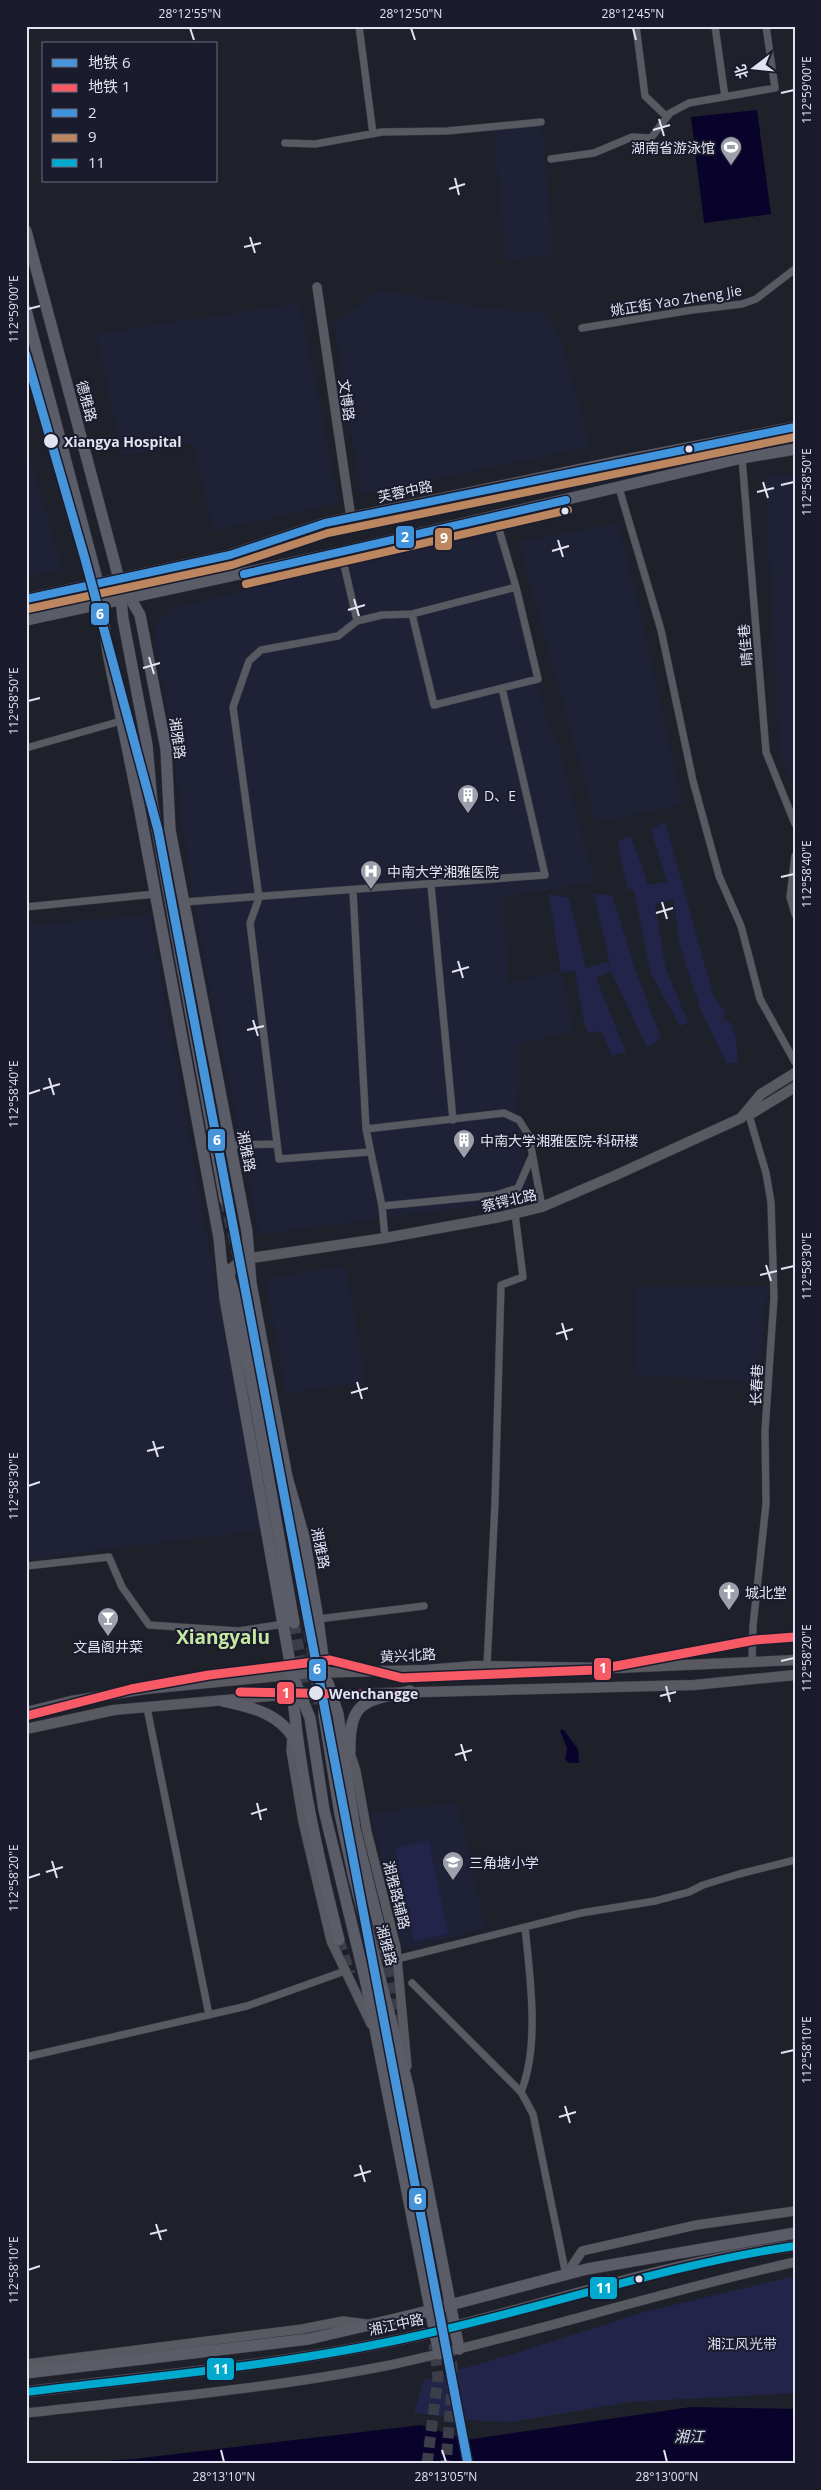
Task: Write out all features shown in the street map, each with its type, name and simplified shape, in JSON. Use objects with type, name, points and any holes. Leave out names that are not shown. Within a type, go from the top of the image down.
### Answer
[{"type":"main road","name":"德雅路","points":[[26,231],[119,579]]},
{"type":"main road","points":[[26,310],[98,584],[108,653],[219,1238],[225,1299],[289,1624]]},
{"type":"main road","name":"芙蓉中路","points":[[26,599],[230,555],[325,524],[350,518],[620,461],[795,427]]},
{"type":"main road","points":[[26,620],[342,552],[742,458],[795,449]]},
{"type":"main road","name":"湘雅路","points":[[119,579],[126,599],[147,745],[152,802],[225,1200]]},
{"type":"main road","name":"湘雅路","points":[[126,599],[140,615],[166,749],[168,812],[247,1232],[251,1283],[288,1477],[304,1537],[318,1619],[328,1694],[324,1715],[347,1848],[408,2086],[458,2349]]},
{"type":"main road","name":"蔡锷北路","points":[[748,1113],[761,1094],[795,1073]]},
{"type":"main road","name":"蔡锷北路","points":[[229,1274],[239,1262],[249,1258],[385,1238],[515,1214],[542,1207],[662,1155],[741,1118],[795,1087]]},
{"type":"main road","points":[[219,1238],[229,1274],[260,1430],[289,1624],[292,1674],[297,1695],[310,1718],[324,1810],[366,1983],[439,2354]]},
{"type":"main road","points":[[225,1299],[229,1274]]},
{"type":"main road","name":"黄兴北路","points":[[26,1712],[146,1689],[292,1674],[487,1666],[617,1668],[795,1660]]},
{"type":"main road","points":[[26,1729],[107,1712],[297,1695],[694,1685],[795,1675]]},
{"type":"main road","points":[[350,1788],[350,1727],[357,1712],[372,1701],[410,1692]]},
{"type":"main road","points":[[328,1694],[338,1714],[356,1830],[385,1950]]},
{"type":"main road","points":[[297,1695],[294,1715],[300,1755],[314,1833],[339,1940]]},
{"type":"main road","points":[[223,1701],[269,1714],[281,1723],[292,1736],[300,1755]]},
{"type":"main road","name":"湘江中路","points":[[26,2373],[289,2342],[430,2310],[587,2268],[795,2233]]},
{"type":"main road","name":"湘江中路","points":[[26,2392],[273,2362],[434,2331],[644,2275],[748,2252],[795,2246]]},
{"type":"street","points":[[359,26],[373,134]]},
{"type":"street","points":[[636,26],[645,96],[667,117]]},
{"type":"street","points":[[715,26],[725,97]]},
{"type":"street","points":[[550,159],[594,153],[632,137],[650,138],[670,113],[689,103],[775,88],[766,26]]},
{"type":"street","points":[[285,143],[315,144],[382,132],[447,131],[540,122]]},
{"type":"street","name":"姚正街 Yao Zheng Jie","points":[[582,328],[742,304],[756,299],[795,268]]},
{"type":"street","name":"文博路","points":[[317,287],[350,518]]},
{"type":"street","points":[[26,340],[36,348]]},
{"type":"street","name":"晴佳巷","points":[[742,458],[766,752],[795,824]]},
{"type":"street","points":[[619,488],[661,630],[693,781],[719,876],[741,926],[760,999],[795,1062]]},
{"type":"street","points":[[412,614],[434,705],[538,679],[516,587],[495,516]]},
{"type":"street","points":[[342,552],[357,621]]},
{"type":"street","points":[[370,1152],[279,1159],[250,923],[259,898],[233,707],[248,661],[261,650],[338,636],[357,621],[382,615],[412,614],[516,587]]},
{"type":"street","points":[[184,902],[353,891],[545,875],[502,688]]},
{"type":"street","points":[[26,748],[121,721]]},
{"type":"street","points":[[795,856],[790,897],[795,914]]},
{"type":"street","points":[[431,885],[452,1120]]},
{"type":"street","points":[[353,891],[366,1129],[382,1206],[385,1238]]},
{"type":"street","points":[[26,907],[155,894]]},
{"type":"street","points":[[366,1129],[504,1113],[519,1120],[529,1136],[542,1207]]},
{"type":"street","name":"长春巷","points":[[748,1113],[766,1173],[771,1202],[774,1297],[765,1432],[766,1504],[753,1626],[752,1662]]},
{"type":"street","points":[[230,1145],[277,1144]]},
{"type":"street","points":[[382,1206],[496,1194],[518,1188],[532,1156]]},
{"type":"street","points":[[487,1666],[495,1503],[501,1285],[523,1277],[515,1214]]},
{"type":"street","points":[[26,1566],[108,1557],[122,1587],[149,1625],[239,1631],[289,1624]]},
{"type":"street","points":[[318,1619],[424,1606]]},
{"type":"street","points":[[147,1708],[209,2015]]},
{"type":"street","name":"湘雅路辅路","points":[[338,1714],[350,1752],[397,1959],[408,2086]]},
{"type":"street","points":[[294,1715],[290,1751],[310,1857],[331,1941],[374,2028]]},
{"type":"street","points":[[397,1959],[581,1913],[655,1901],[689,1892],[703,1885],[739,1874],[795,1860]]},
{"type":"street","points":[[521,2092],[528,2076],[531,2035],[524,1927]]},
{"type":"street","points":[[26,2057],[247,2006],[345,1971]]},
{"type":"street","points":[[412,1983],[521,2092],[533,2114],[566,2275]]},
{"type":"street","points":[[566,2275],[582,2251],[696,2224],[795,2210]]},
{"type":"street","points":[[26,2413],[308,2380],[439,2354],[716,2279],[795,2262]]},
{"type":"street","name":"湘江中路","points":[[26,2364],[292,2330],[343,2321],[369,2324]]},
{"type":"shaded area","points":[[541,122],[554,254],[506,260],[493,127]]},
{"type":"shaded area","points":[[379,290],[479,307],[547,314],[561,337],[590,447],[361,494],[334,323]]},
{"type":"shaded area","points":[[300,303],[339,503],[213,531],[193,443],[122,456],[96,334]]},
{"type":"shaded area","points":[[26,448],[63,569],[26,577]]},
{"type":"shaded area","points":[[795,474],[795,790],[779,751],[765,475]]},
{"type":"shaded area","points":[[618,523],[636,593],[683,805],[596,822],[518,542]]},
{"type":"shaded area","name":"中南大学湘雅医院","points":[[496,532],[537,675],[546,718],[557,740],[595,882],[503,897],[509,982],[562,972],[574,1032],[520,1043],[518,1117],[532,1199],[259,1234],[204,960],[181,817],[173,743],[155,641],[155,629],[160,620],[172,608],[442,542]]},
{"type":"shaded area","points":[[150,915],[260,1531],[118,1547],[26,1560],[26,925]]},
{"type":"shaded area","points":[[346,1265],[366,1382],[286,1393],[265,1279]]},
{"type":"shaded area","points":[[768,1286],[759,1382],[634,1375],[634,1287]]},
{"type":"shaded area","points":[[458,1802],[485,1928],[403,1951],[370,1813]]},
{"type":"green space","points":[[665,821],[713,995],[726,1013],[722,1019],[731,1023],[736,1038],[738,1062],[727,1064],[702,1013],[680,946],[673,899],[655,904],[665,966],[688,1023],[680,1026],[651,974],[634,890],[628,889],[617,842],[631,836],[648,885],[667,882],[651,830]]},
{"type":"green space","points":[[549,894],[569,898],[586,968],[607,962],[611,969],[594,894],[612,895],[635,969],[661,1038],[647,1048],[611,971],[596,978],[626,1052],[612,1056],[601,1031],[588,1033],[584,1023],[575,971],[561,972]]},
{"type":"green space","points":[[429,1841],[448,1934],[414,1941],[395,1848]]},
{"type":"green space","name":"湘江风光带","points":[[795,2276],[795,2393],[629,2402],[511,2422],[462,2420],[414,2412],[424,2380],[510,2355],[644,2312]]},
{"type":"water","name":"湖南省游泳馆","points":[[757,110],[771,214],[704,223],[691,117]]},
{"type":"water","points":[[563,1729],[578,1749],[579,1763],[569,1763],[565,1759],[567,1748],[560,1731]]},
{"type":"water","name":"湘江","points":[[691,2407],[795,2409],[795,2464],[59,2464],[134,2459],[421,2425],[466,2440]]},
{"type":"tunnel","points":[[225,1200],[254,1327]]},
{"type":"tunnel","points":[[289,1500],[320,1704]]},
{"type":"tunnel","points":[[294,1623],[309,1705]]},
{"type":"tunnel","points":[[339,1940],[350,1974]]},
{"type":"tunnel","points":[[385,1950],[399,2034]]},
{"type":"tunnel","points":[[444,2296],[453,2376],[446,2464]]},
{"type":"tunnel","points":[[427,2464],[438,2377],[434,2344]]},
{"type":"metro line","name":"6","points":[[26,355],[85,559],[158,830],[468,2464]]},
{"type":"metro line","name":"1","points":[[26,1716],[131,1689],[209,1675],[330,1660],[402,1678],[595,1670],[755,1640],[795,1637]]},
{"type":"metro line","name":"1","points":[[240,1692],[406,1695]]},
{"type":"transit line","name":"2","points":[[26,599],[230,555],[325,523],[795,427]]},
{"type":"transit line","name":"9","points":[[28,609],[232,565],[328,533],[795,437]]},
{"type":"transit line","name":"2","points":[[244,574],[566,500]]},
{"type":"transit line","name":"9","points":[[246,584],[568,510]]},
{"type":"transit line","name":"11","points":[[26,2392],[222,2369],[368,2346],[463,2325],[652,2275],[747,2254],[795,2246]]},
{"type":"place","name":"湖南省游泳馆","points":[[731,166]]},
{"type":"place","name":"Xiangya Hospital","points":[[51,441]]},
{"type":"place","name":"D、E","points":[[468,814]]},
{"type":"place","name":"中南大学湘雅医院","points":[[371,890]]},
{"type":"place","name":"中南大学湘雅医院-科研楼","points":[[464,1159]]},
{"type":"place","name":"城北堂","points":[[729,1611]]},
{"type":"place","name":"文昌阁井菜","points":[[108,1637]]},
{"type":"place","name":"Wenchangge","points":[[316,1693]]},
{"type":"place","name":"三角塘小学","points":[[453,1881]]},
{"type":"district","name":"Xiangyalu","points":[[223,1637]]}]
